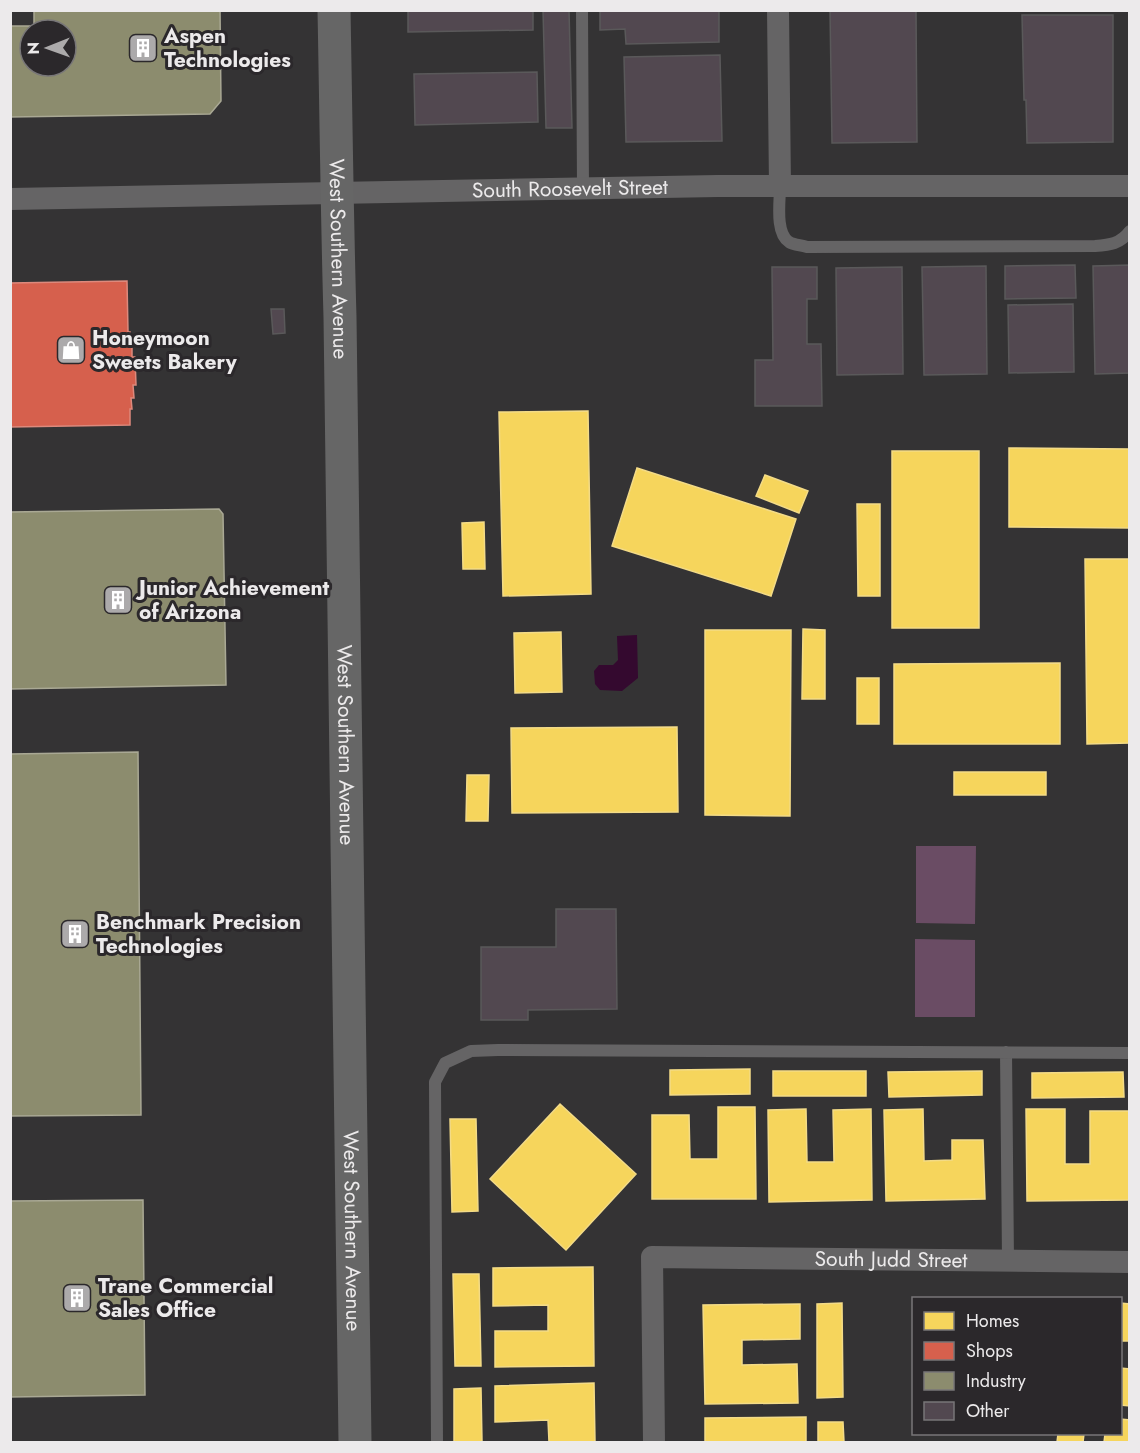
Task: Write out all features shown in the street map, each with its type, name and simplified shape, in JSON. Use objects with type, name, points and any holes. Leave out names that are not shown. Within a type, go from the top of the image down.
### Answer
[{"type":"main road","name":"West Southern Avenue","points":[[334,10],[355,1443]]},
{"type":"street","points":[[778,10],[780,187]]},
{"type":"street","name":"South Roosevelt Street","points":[[10,199],[718,186],[1130,186]]},
{"type":"street","name":"South Judd Street","points":[[654,1443],[652,1257],[1130,1262]]},
{"type":"lane","points":[[582,10],[583,189]]},
{"type":"lane","points":[[780,187],[779,222],[782,237],[790,243],[807,247],[1095,246],[1116,244],[1130,231]]},
{"type":"lane","points":[[437,1443],[435,1082],[445,1063],[471,1051],[498,1050],[1130,1053]]},
{"type":"lane","points":[[1006,1052],[1008,1261]]},
{"type":"shaded area","points":[[637,635],[638,678],[622,691],[600,690],[595,684],[594,671],[599,665],[613,665],[618,660],[617,636]]},
{"type":"shaded area","points":[[916,846],[976,846],[975,924],[916,923]]},
{"type":"shaded area","points":[[915,939],[975,940],[975,1017],[915,1017]]},
{"type":"building: Homes","points":[[588,411],[591,594],[503,596],[499,412]]},
{"type":"building: Homes","points":[[1009,448],[1130,449],[1130,528],[1009,527]]},
{"type":"building: Homes","points":[[892,451],[979,451],[979,628],[892,628]]},
{"type":"building: Homes","points":[[637,468],[796,519],[771,596],[612,546]]},
{"type":"building: Homes","points":[[765,475],[808,491],[799,513],[756,496]]},
{"type":"building: Homes","points":[[857,504],[880,504],[880,596],[858,596]]},
{"type":"building: Homes","points":[[484,522],[485,569],[463,569],[462,523]]},
{"type":"building: Homes","points":[[1085,559],[1130,559],[1130,743],[1087,744]]},
{"type":"building: Homes","points":[[803,629],[825,630],[825,699],[802,699]]},
{"type":"building: Homes","points":[[705,630],[791,630],[790,816],[705,815]]},
{"type":"building: Homes","points":[[561,632],[562,692],[515,693],[514,633]]},
{"type":"building: Homes","points":[[1060,663],[1060,744],[894,744],[894,664]]},
{"type":"building: Homes","points":[[857,678],[879,678],[879,724],[857,724]]},
{"type":"building: Homes","points":[[677,727],[678,812],[512,813],[511,728]]},
{"type":"building: Homes","points":[[954,772],[1046,772],[1046,795],[954,795]]},
{"type":"building: Homes","points":[[467,775],[489,775],[488,821],[466,821]]},
{"type":"building: Homes","points":[[750,1069],[750,1094],[670,1095],[670,1070]]},
{"type":"building: Homes","points":[[773,1071],[866,1071],[866,1096],[773,1096]]},
{"type":"building: Homes","points":[[982,1071],[982,1095],[889,1097],[888,1072]]},
{"type":"building: Homes","points":[[1123,1072],[1124,1097],[1032,1098],[1032,1073]]},
{"type":"building: Homes","points":[[560,1104],[636,1174],[566,1250],[490,1179]]},
{"type":"building: Homes","points":[[718,1107],[755,1107],[756,1199],[652,1199],[652,1115],[689,1115],[690,1159],[718,1159]]},
{"type":"building: Homes","points":[[806,1109],[807,1162],[834,1162],[833,1110],[871,1109],[872,1200],[769,1202],[768,1110]]},
{"type":"building: Homes","points":[[923,1109],[924,1161],[952,1160],[952,1140],[983,1140],[985,1199],[886,1201],[884,1110]]},
{"type":"building: Homes","points":[[1026,1109],[1065,1109],[1065,1164],[1090,1164],[1090,1111],[1129,1111],[1129,1200],[1027,1201]]},
{"type":"building: Homes","points":[[450,1119],[476,1119],[478,1211],[452,1212]]},
{"type":"building: Homes","points":[[593,1267],[594,1366],[495,1367],[495,1331],[548,1331],[548,1305],[493,1306],[493,1268]]},
{"type":"building: Homes","points":[[453,1274],[479,1274],[481,1366],[455,1366]]},
{"type":"building: Homes","points":[[842,1303],[843,1397],[817,1398],[817,1304]]},
{"type":"building: Homes","points":[[1122,1303],[1130,1304],[1130,1341],[1122,1341]]},
{"type":"building: Homes","points":[[800,1304],[800,1339],[742,1340],[742,1365],[797,1364],[798,1403],[705,1404],[703,1305]]},
{"type":"building: Homes","points":[[1122,1368],[1130,1369],[1130,1406],[1122,1405]]},
{"type":"building: Homes","points":[[594,1383],[595,1442],[549,1442],[548,1420],[495,1422],[495,1386]]},
{"type":"building: Homes","points":[[481,1388],[482,1442],[454,1442],[454,1389]]},
{"type":"building: Homes","points":[[806,1417],[806,1442],[705,1442],[705,1418]]},
{"type":"building: Homes","points":[[1122,1419],[1130,1420],[1130,1442],[1104,1442],[1105,1435],[1122,1435]]},
{"type":"building: Homes","points":[[818,1422],[843,1422],[844,1442],[818,1442]]},
{"type":"building: Homes","points":[[1058,1435],[1084,1435],[1083,1442],[1057,1442]]},
{"type":"building: Shops","name":"Honeymoon Sweets Bakery","points":[[127,281],[128,332],[130,332],[130,343],[132,343],[132,357],[135,357],[136,385],[133,385],[134,398],[131,398],[130,425],[10,427],[10,283]]},
{"type":"building: Industry","name":"Aspen Technologies","points":[[34,10],[220,10],[221,101],[210,114],[10,117],[10,26],[18,26],[18,78],[78,78],[78,18],[34,18]]},
{"type":"building: Industry","name":"Junior Achievement of Arizona","points":[[219,509],[223,514],[226,685],[10,689],[10,512]]},
{"type":"building: Industry","name":"Benchmark Precision Technologies","points":[[138,752],[141,1115],[10,1116],[10,754]]},
{"type":"building: Industry","name":"Trane Commercial Sales Office","points":[[143,1200],[145,1395],[10,1397],[10,1201]]},
{"type":"building: Other","points":[[408,10],[533,10],[533,30],[408,32]]},
{"type":"building: Other","points":[[543,10],[569,10],[572,128],[546,128]]},
{"type":"building: Other","points":[[600,10],[719,10],[719,42],[626,44],[625,29],[600,30]]},
{"type":"building: Other","points":[[830,10],[916,10],[917,142],[832,143]]},
{"type":"building: Other","points":[[1022,15],[1113,15],[1113,142],[1027,143]]},
{"type":"building: Other","points":[[720,55],[722,141],[626,142],[624,57]]},
{"type":"building: Other","points":[[537,72],[538,122],[415,125],[414,74]]},
{"type":"building: Other","points":[[1075,265],[1076,298],[1005,299],[1005,266]]},
{"type":"building: Other","points":[[1130,265],[1130,373],[1095,374],[1093,266]]},
{"type":"building: Other","points":[[986,266],[987,374],[924,375],[922,267]]},
{"type":"building: Other","points":[[772,267],[817,267],[817,299],[807,299],[807,344],[821,344],[822,406],[755,406],[755,360],[773,360]]},
{"type":"building: Other","points":[[902,267],[903,374],[837,375],[836,268]]},
{"type":"building: Other","points":[[1073,304],[1074,372],[1009,373],[1008,305]]},
{"type":"building: Other","points":[[271,309],[284,309],[285,333],[273,334]]},
{"type":"building: Other","points":[[556,909],[616,909],[617,1009],[528,1010],[528,1020],[481,1020],[481,947],[556,947]]},
{"type":"place","name":"Aspen Technologies","points":[[143,48]]},
{"type":"place","name":"Honeymoon Sweets Bakery","points":[[71,350]]},
{"type":"place","name":"Junior Achievement of Arizona","points":[[118,600]]},
{"type":"place","name":"Benchmark Precision Technologies","points":[[75,934]]},
{"type":"place","name":"Trane Commercial Sales Office","points":[[77,1298]]}]
